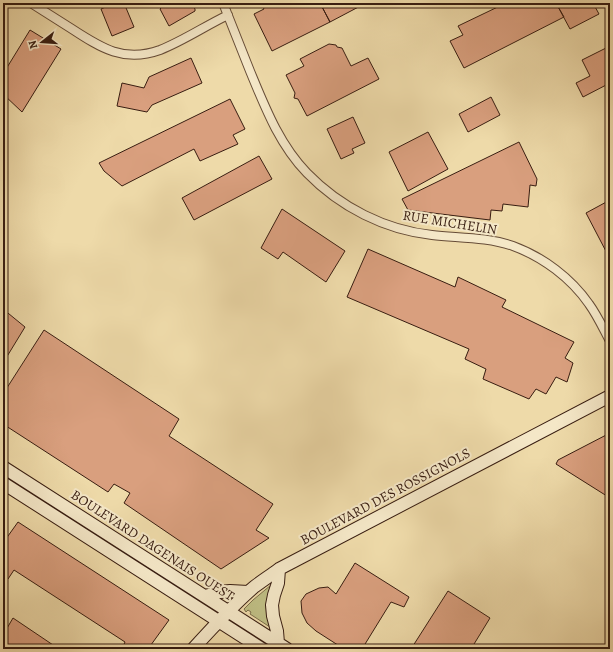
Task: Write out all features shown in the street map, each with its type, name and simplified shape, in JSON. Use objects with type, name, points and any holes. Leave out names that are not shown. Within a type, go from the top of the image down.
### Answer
[{"type":"main road","name":"BOULEVARD DES ROSSIGNOLS","points":[[193,649],[218,621],[248,592],[279,569],[610,396]]},
{"type":"main road","name":"BOULEVARD DAGENAIS OUEST","points":[[3,467],[282,646]]},
{"type":"main road","name":"BOULEVARD DAGENAIS OUEST","points":[[3,483],[262,649]]},
{"type":"main road","points":[[279,569],[278,583],[272,605],[273,616],[282,646]]},
{"type":"main road","points":[[205,596],[230,591],[248,592]]},
{"type":"street","points":[[31,3],[97,45],[112,52],[128,54],[144,54],[160,50],[228,15]]},
{"type":"street","name":"RUE MICHELIN","points":[[223,3],[266,111],[288,149],[299,164],[320,185],[356,211],[388,225],[418,233],[495,241],[512,246],[535,256],[559,272],[576,288],[596,314],[610,340]]},
{"type":"shaded area","points":[[271,585],[273,629],[250,614],[251,612],[248,610],[246,612],[244,609]]},
{"type":"building","points":[[115,3],[124,3],[134,27],[112,36],[101,9]]},
{"type":"building","points":[[159,3],[194,3],[192,4],[195,11],[169,26],[160,9],[162,7]]},
{"type":"building","points":[[271,3],[311,3],[312,6],[320,3],[330,22],[272,51],[254,14],[264,9],[263,7]]},
{"type":"building","points":[[320,3],[366,3],[330,22]]},
{"type":"building","points":[[506,3],[556,3],[564,17],[464,68],[450,41],[463,35],[458,26]]},
{"type":"building","points":[[556,3],[593,3],[599,14],[570,29]]},
{"type":"building","points":[[30,30],[61,49],[22,112],[3,94],[3,74]]},
{"type":"building","points":[[329,44],[342,48],[351,66],[368,58],[379,79],[307,116],[298,99],[294,98],[295,93],[286,75],[304,66],[300,59]]},
{"type":"building","points":[[610,46],[610,83],[583,97],[576,83],[590,76],[582,60]]},
{"type":"building","points":[[191,58],[202,83],[152,105],[147,112],[117,106],[122,83],[144,88],[149,77]]},
{"type":"building","points":[[491,97],[500,115],[468,132],[459,114]]},
{"type":"building","points":[[230,99],[245,129],[233,135],[238,144],[200,161],[194,149],[122,186],[104,171],[99,163]]},
{"type":"building","points":[[353,117],[365,143],[352,149],[354,153],[341,159],[327,129]]},
{"type":"building","points":[[428,132],[448,169],[408,191],[389,152]]},
{"type":"building","points":[[519,142],[537,179],[536,186],[530,185],[528,207],[503,204],[502,211],[491,210],[490,220],[408,210],[402,199]]},
{"type":"building","points":[[259,156],[272,179],[194,220],[182,198]]},
{"type":"building","points":[[610,200],[610,259],[586,213]]},
{"type":"building","points":[[282,209],[345,251],[326,282],[283,252],[278,259],[261,248]]},
{"type":"building","points":[[368,249],[455,287],[458,277],[506,300],[502,307],[574,342],[565,358],[573,363],[567,382],[556,377],[546,394],[536,389],[529,399],[483,379],[486,369],[465,359],[469,349],[347,297]]},
{"type":"building","points":[[3,309],[25,327],[3,363]]},
{"type":"building","points":[[44,330],[179,419],[169,436],[273,504],[256,530],[269,538],[221,569],[124,503],[130,493],[114,484],[108,492],[3,424],[3,394]]},
{"type":"building","points":[[610,433],[610,498],[556,464],[558,460]]},
{"type":"building","points":[[18,522],[169,620],[148,649],[122,649],[125,642],[14,570],[8,579],[3,576],[3,543]]},
{"type":"building","points":[[355,563],[409,597],[404,607],[391,602],[362,649],[344,649],[316,631],[307,623],[302,613],[301,601],[306,594],[319,588],[328,587],[336,594]]},
{"type":"building","points":[[448,591],[490,618],[471,649],[411,649]]},
{"type":"building","points":[[13,618],[59,649],[3,649],[3,635]]}]
